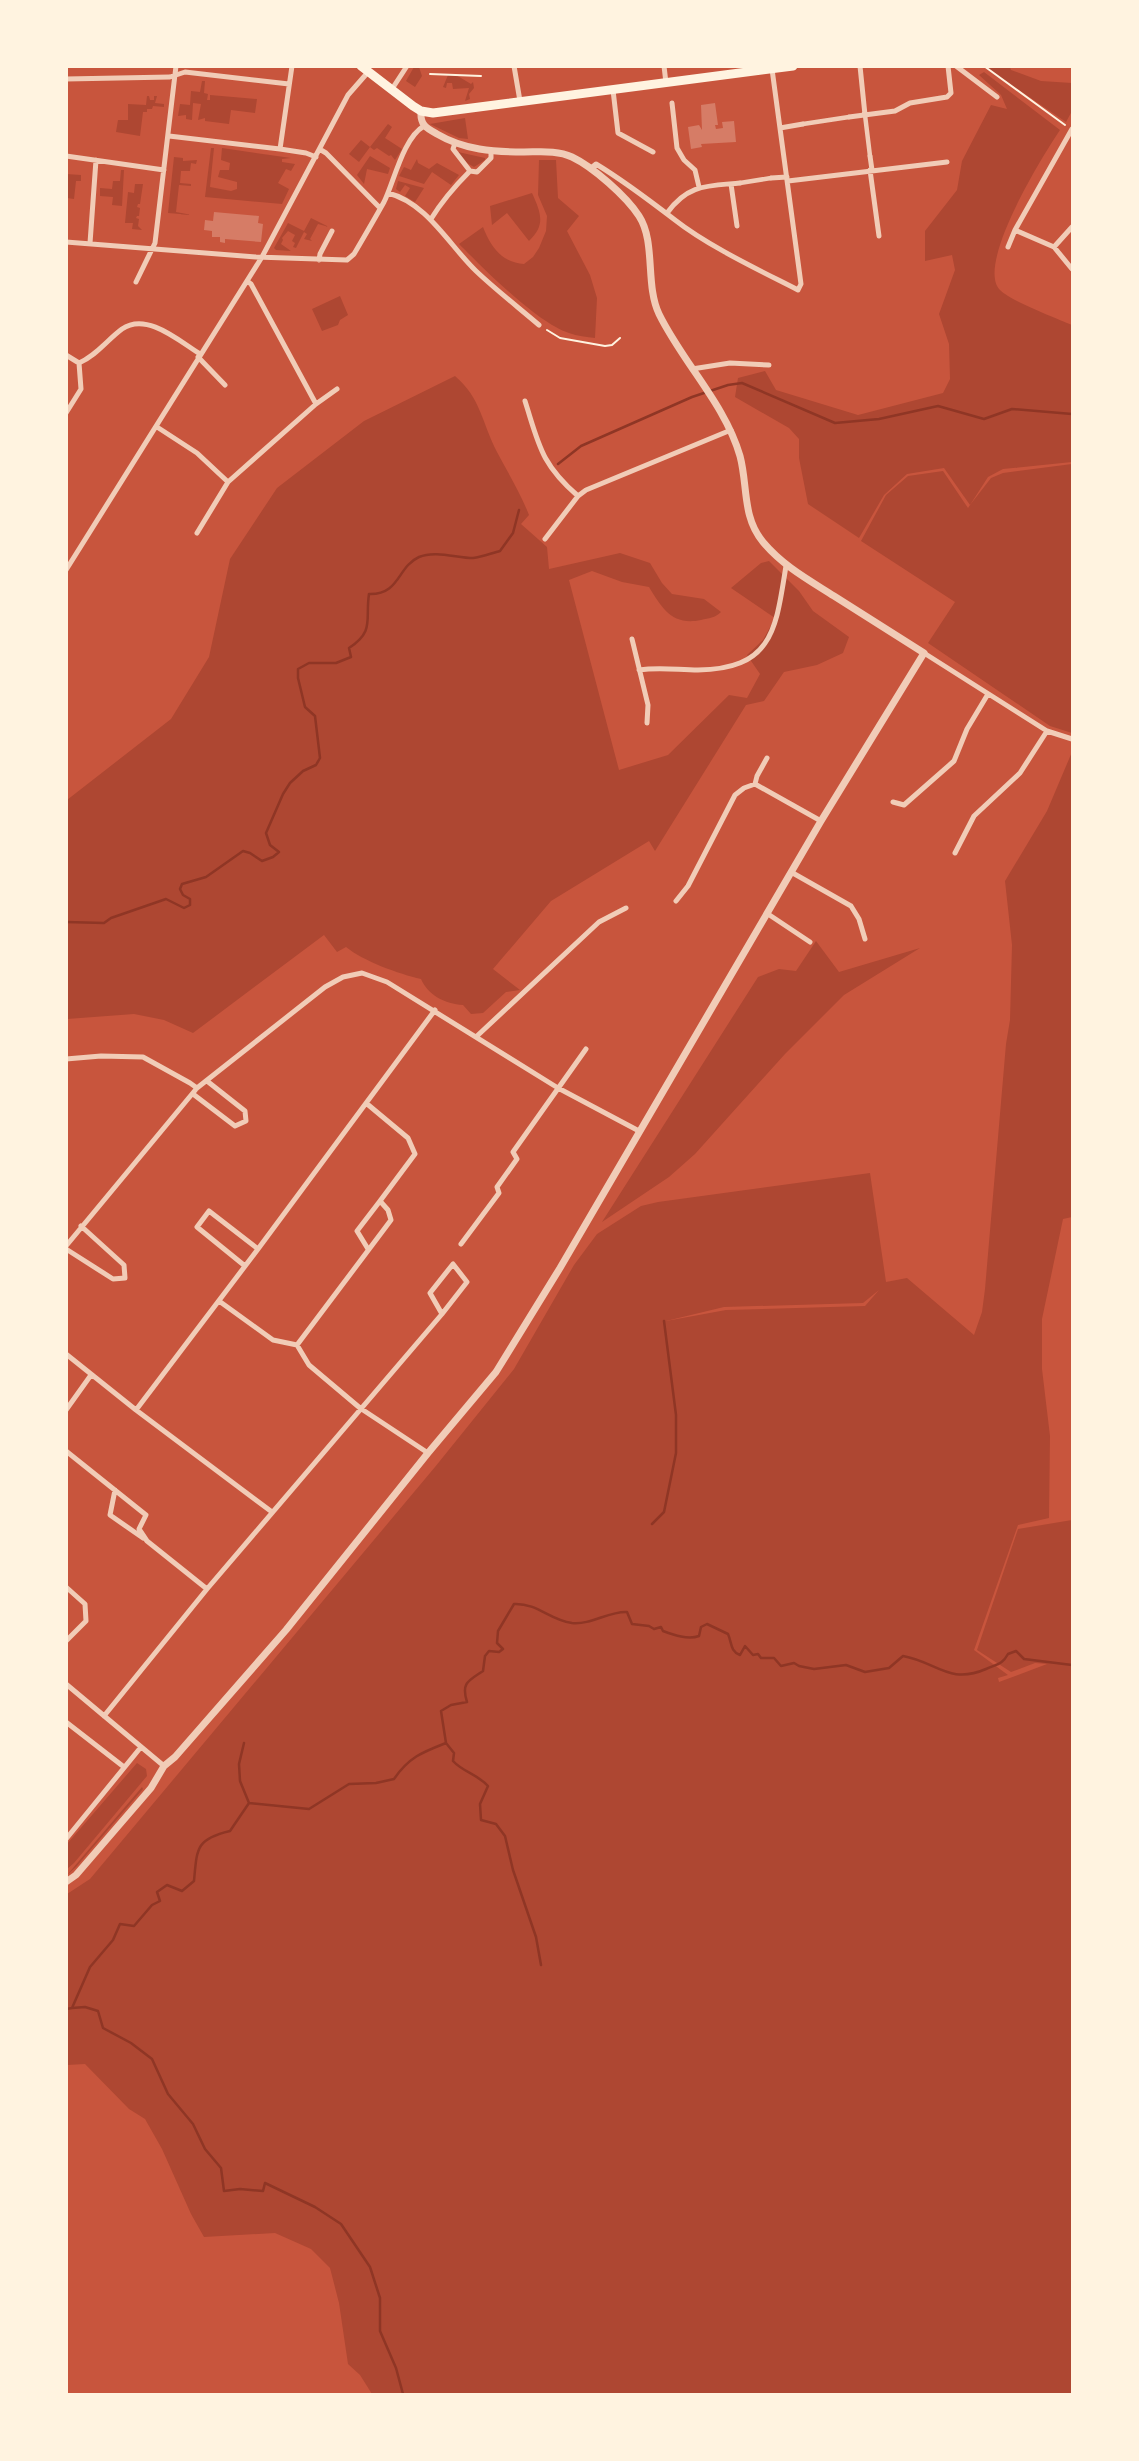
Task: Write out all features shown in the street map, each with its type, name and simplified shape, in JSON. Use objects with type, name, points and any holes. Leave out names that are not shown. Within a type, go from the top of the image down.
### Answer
[{"type":"main road","points":[[365,69],[421,111],[433,113],[793,66]]},
{"type":"street","points":[[136,282],[154,249],[176,66]]},
{"type":"street","points":[[280,149],[292,66]]},
{"type":"street","points":[[392,89],[407,66]]},
{"type":"street","points":[[514,66],[520,101]]},
{"type":"street","points":[[664,66],[666,83]]},
{"type":"street","points":[[860,66],[879,236]]},
{"type":"street","points":[[780,128],[895,111],[910,103],[947,97],[951,93],[948,66]]},
{"type":"street","points":[[956,66],[997,97]]},
{"type":"street","points":[[590,169],[596,164],[676,221],[726,252],[798,290],[801,284],[772,68]]},
{"type":"street","points":[[66,570],[262,257],[348,95],[365,69]]},
{"type":"street","points":[[66,79],[170,77],[184,72],[289,84]]},
{"type":"street","points":[[612,89],[618,134],[653,152]]},
{"type":"street","points":[[673,103],[677,148],[684,160],[695,170],[699,187]]},
{"type":"street","points":[[421,111],[424,126],[455,143],[491,151],[563,154],[590,169],[616,190],[640,218],[645,230],[652,290],[659,313],[731,430],[740,457],[744,495],[753,527],[761,540],[786,565],[988,694],[1047,731],[1073,739]]},
{"type":"street","points":[[66,242],[262,257],[341,261],[351,258],[388,192],[396,168],[418,129],[424,126]]},
{"type":"street","points":[[1008,247],[1073,129]]},
{"type":"street","points":[[169,136],[280,149],[316,157]]},
{"type":"street","points":[[455,143],[453,149],[470,171],[477,172],[491,158],[491,151]]},
{"type":"street","points":[[321,150],[380,208]]},
{"type":"street","points":[[66,156],[164,170]]},
{"type":"street","points":[[90,243],[96,160]]},
{"type":"street","points":[[667,213],[688,191],[699,187],[947,162]]},
{"type":"street","points":[[431,219],[439,205],[470,171]]},
{"type":"street","points":[[731,184],[737,226]]},
{"type":"street","points":[[388,192],[431,219],[477,272],[539,325]]},
{"type":"street","points":[[1054,247],[1073,227]]},
{"type":"street","points":[[1015,230],[1054,247],[1073,270]]},
{"type":"street","points":[[319,260],[332,231]]},
{"type":"street","points":[[247,281],[316,404]]},
{"type":"street","points":[[79,363],[90,358],[122,328],[134,323],[147,323],[199,355],[225,385]]},
{"type":"street","points":[[66,355],[79,363]]},
{"type":"street","points":[[66,413],[81,389],[79,363]]},
{"type":"street","points":[[692,369],[730,363],[769,365]]},
{"type":"street","points":[[197,533],[228,482],[316,404],[337,389]]},
{"type":"street","points":[[525,401],[545,461],[555,475],[578,496]]},
{"type":"street","points":[[157,427],[197,453],[228,482]]},
{"type":"street","points":[[545,539],[578,496],[731,430]]},
{"type":"street","points":[[639,670],[659,667],[698,670],[729,668],[747,661],[769,639],[778,620],[786,565]]},
{"type":"street","points":[[632,639],[648,705],[647,723]]},
{"type":"street","points":[[66,1882],[76,1875],[151,1788],[164,1766],[175,1757],[286,1630],[496,1372],[548,1289],[821,821],[924,653]]},
{"type":"street","points":[[893,802],[904,805],[947,769],[954,761],[967,729],[988,694]]},
{"type":"street","points":[[955,853],[974,816],[1020,773],[1047,731]]},
{"type":"street","points":[[755,784],[757,775],[768,758]]},
{"type":"street","points":[[676,901],[688,886],[735,795],[744,788],[755,784],[821,821]]},
{"type":"street","points":[[791,872],[851,906],[859,919],[865,939]]},
{"type":"street","points":[[477,1036],[599,922],[626,908]]},
{"type":"street","points":[[768,914],[810,942]]},
{"type":"street","points":[[81,1226],[124,1265],[125,1278],[113,1279],[66,1247],[69,1235],[81,1226],[206,1080],[315,994],[353,974],[376,976],[558,1088],[639,1131]]},
{"type":"street","points":[[136,1410],[435,1010]]},
{"type":"street","points":[[461,1244],[499,1193],[497,1187],[517,1159],[513,1152],[586,1049]]},
{"type":"street","points":[[66,1059],[143,1057],[190,1083],[195,1091],[235,1126],[246,1121],[245,1111],[206,1080]]},
{"type":"street","points":[[366,1103],[408,1138],[415,1154],[356,1231],[368,1249]]},
{"type":"street","points":[[297,1345],[391,1220],[388,1210],[380,1201]]},
{"type":"street","points":[[245,1266],[197,1227],[209,1211],[258,1249]]},
{"type":"street","points":[[104,1716],[207,1589],[442,1314],[467,1282],[453,1264],[430,1293],[442,1314]]},
{"type":"street","points":[[219,1301],[273,1340],[297,1345],[309,1365],[360,1408],[428,1453]]},
{"type":"street","points":[[66,1354],[272,1512]]},
{"type":"street","points":[[66,1410],[91,1375]]},
{"type":"street","points":[[66,1451],[146,1515],[139,1529],[146,1541]]},
{"type":"street","points":[[115,1490],[110,1515],[207,1589]]},
{"type":"street","points":[[66,1587],[85,1604],[86,1622],[66,1641]]},
{"type":"street","points":[[66,1684],[164,1766]]},
{"type":"street","points":[[67,1722],[124,1768]]},
{"type":"street","points":[[66,1839],[141,1747]]},
{"type":"path","points":[[984,66],[1066,126]]},
{"type":"path","points":[[430,74],[481,76]]},
{"type":"path","points":[[539,325],[560,338],[605,346],[612,345],[620,338]]},
{"type":"shaded area","points":[[414,67],[419,67],[422,76],[415,87],[406,81]]},
{"type":"shaded area","points":[[985,67],[1010,67],[1011,70],[1041,81],[1072,83],[1072,111],[1066,122]]},
{"type":"shaded area","points":[[984,72],[1060,130],[1014,210],[996,258],[995,277],[1000,290],[1006,294],[1072,325],[1072,462],[1003,469],[988,477],[970,505],[944,468],[907,474],[884,495],[859,538],[808,504],[799,458],[799,439],[789,428],[735,397],[738,378],[765,371],[776,390],[858,415],[943,393],[950,379],[949,344],[939,314],[955,270],[952,255],[925,261],[925,231],[957,190],[962,161],[991,105],[1007,109],[1001,95],[979,75]]},
{"type":"shaded area","points":[[448,75],[456,75],[471,84],[473,82],[470,99],[465,101],[469,88],[453,89],[452,83],[447,83],[446,88],[443,87]]},
{"type":"shaded area","points":[[202,81],[205,81],[204,93],[208,94],[207,100],[210,100],[210,95],[257,99],[255,113],[231,110],[229,124],[205,121],[205,118],[198,120],[201,104],[193,103],[192,120],[186,119],[186,115],[178,116],[180,104],[190,105],[191,91],[200,92]]},
{"type":"shaded area","points":[[147,96],[154,100],[154,96],[157,96],[155,103],[164,104],[164,107],[153,106],[143,112],[140,136],[116,132],[118,120],[128,120],[128,104],[146,105]]},
{"type":"shaded area","points":[[465,118],[468,139],[459,138],[430,124]]},
{"type":"shaded area","points":[[388,124],[392,127],[385,138],[402,149],[395,160],[391,155],[370,147]]},
{"type":"shaded area","points":[[361,140],[370,147],[359,162],[349,154]]},
{"type":"shaded area","points":[[211,148],[214,148],[210,187],[231,191],[237,189],[237,182],[218,177],[220,170],[229,170],[230,163],[221,160],[222,148],[291,158],[282,159],[282,162],[295,164],[291,171],[286,169],[278,183],[289,189],[282,204],[205,197]]},
{"type":"shaded area","points":[[458,152],[485,158],[485,160],[474,167]]},
{"type":"shaded area","points":[[370,156],[390,168],[388,174],[367,169],[364,184],[357,175]]},
{"type":"shaded area","points":[[174,157],[183,158],[183,161],[197,160],[196,164],[191,163],[190,171],[181,171],[180,183],[191,186],[179,185],[176,212],[192,215],[168,213]]},
{"type":"shaded area","points":[[417,159],[418,163],[429,169],[437,163],[459,175],[451,185],[432,172],[424,184],[399,176],[404,167],[411,170]]},
{"type":"shaded area","points":[[539,160],[556,160],[558,198],[579,216],[567,231],[590,275],[597,298],[595,338],[569,333],[526,307],[459,244],[483,227],[493,247],[503,257],[524,264],[533,257],[546,231],[547,216],[538,195]]},
{"type":"shaded area","points":[[121,170],[124,170],[122,206],[112,205],[113,197],[100,196],[100,188],[112,189],[113,181],[120,181]]},
{"type":"shaded area","points":[[66,174],[81,175],[81,181],[76,181],[74,199],[67,198]]},
{"type":"shaded area","points":[[398,181],[424,188],[415,202],[405,196],[410,188],[405,185],[400,192],[396,189]]},
{"type":"shaded area","points":[[135,184],[143,184],[140,204],[137,207],[140,208],[139,216],[136,218],[139,219],[138,226],[142,230],[132,229],[133,223],[125,223],[128,192],[134,193]]},
{"type":"shaded area","points":[[532,193],[538,207],[540,224],[529,241],[507,213],[492,225],[490,206]]},
{"type":"shaded area","points":[[311,218],[329,227],[318,224],[310,239],[312,241],[304,239],[307,234],[304,232],[296,248],[293,247],[295,243],[292,241],[295,235],[288,231],[281,244],[291,251],[274,248],[288,223],[304,231]]},
{"type":"shaded area","points":[[340,296],[348,315],[340,320],[338,325],[322,331],[312,309]]},
{"type":"shaded area","points":[[455,376],[476,402],[497,452],[518,490],[529,515],[521,524],[547,547],[549,569],[620,553],[650,563],[672,594],[704,599],[721,612],[701,620],[682,620],[669,614],[649,587],[622,582],[592,571],[569,580],[619,770],[668,755],[729,695],[747,698],[760,674],[747,655],[763,640],[775,618],[731,588],[761,563],[769,561],[799,591],[813,611],[849,637],[843,653],[817,665],[784,672],[764,701],[746,705],[655,851],[649,841],[551,901],[493,969],[520,990],[506,992],[483,1013],[471,1014],[463,1005],[444,1001],[433,994],[421,979],[382,966],[346,947],[337,952],[324,935],[193,1033],[164,1020],[134,1014],[67,1019],[67,800],[171,719],[209,657],[230,559],[277,488],[364,421]]},
{"type":"shaded area","points":[[1072,464],[1072,733],[1050,726],[928,643],[955,602],[861,541],[886,495],[908,476],[943,471],[968,508],[991,478],[1003,473]]},
{"type":"shaded area","points":[[1072,752],[1072,1217],[1063,1219],[1042,1319],[1042,1369],[1050,1436],[1049,1518],[1018,1525],[974,1650],[1008,1675],[998,1678],[999,1682],[1047,1664],[1035,1663],[1011,1672],[977,1650],[1018,1529],[1072,1520],[1072,2394],[372,2394],[360,2375],[348,2364],[339,2303],[330,2268],[311,2249],[275,2233],[204,2237],[145,2119],[129,2109],[85,2064],[67,2065],[67,1894],[90,1879],[514,1369],[574,1265],[597,1234],[641,1206],[870,1173],[886,1282],[907,1278],[974,1335],[982,1312],[985,1289],[1010,1020],[1012,945],[1005,881],[1047,811]],"holes":[[[879,1290],[865,1306],[726,1310],[666,1321],[724,1307],[863,1303]]]},
{"type":"shaded area","points":[[816,941],[839,972],[920,948],[844,995],[785,1054],[695,1154],[669,1177],[602,1222],[758,977],[779,969],[796,971]]},
{"type":"shaded area","points":[[137,1763],[146,1769],[147,1776],[67,1869],[67,1844]]},
{"type":"shaded area","points":[[142,1787],[143,1789],[67,1875]]},
{"type":"building","points":[[715,103],[718,125],[715,125],[716,129],[723,128],[722,122],[734,121],[736,142],[701,144],[702,147],[691,149],[688,127],[699,125],[702,130],[701,105]]},
{"type":"building","points":[[214,212],[259,216],[258,223],[263,224],[261,242],[225,239],[225,243],[220,242],[220,237],[212,237],[212,231],[204,230],[205,220],[213,221]]},
{"type":"waterway","points":[[558,464],[581,446],[692,397],[742,383],[835,423],[879,419],[938,406],[984,419],[1012,409],[1072,414]]},
{"type":"waterway","points":[[66,922],[104,923],[111,918],[166,899],[184,908],[190,905],[190,899],[183,895],[180,889],[182,884],[206,877],[243,851],[262,861],[279,852],[270,845],[266,833],[283,794],[290,783],[303,771],[316,765],[320,758],[315,716],[305,707],[298,669],[309,663],[336,663],[351,657],[349,648],[366,630],[369,594],[387,590],[406,567],[419,557],[439,554],[473,558],[500,551],[513,533],[519,510]]},
{"type":"waterway","points":[[652,1524],[664,1512],[676,1453],[676,1415],[664,1321]]},
{"type":"waterway","points":[[541,1965],[536,1937],[513,1870],[505,1836],[496,1824],[481,1820],[480,1804],[488,1786],[453,1761],[454,1753],[446,1743],[441,1711],[451,1705],[467,1702],[465,1686],[483,1671],[485,1656],[489,1651],[499,1652],[503,1649],[497,1643],[498,1631],[514,1604],[530,1606],[572,1623],[627,1612],[632,1624],[654,1629],[661,1627],[663,1631],[686,1637],[699,1636],[701,1627],[707,1624],[728,1634],[733,1649],[740,1655],[745,1646],[753,1655],[774,1658],[781,1666],[794,1663],[814,1669],[846,1665],[865,1672],[889,1668],[903,1656],[952,1674],[962,1675],[996,1665],[1008,1654],[1016,1651],[1024,1659],[1072,1665]]},
{"type":"waterway","points":[[244,1743],[239,1764],[240,1781],[249,1803]]},
{"type":"waterway","points":[[66,2009],[72,2008],[90,1967],[113,1940],[120,1924],[134,1926],[152,1905],[160,1901],[157,1892],[167,1885],[182,1891],[194,1881],[200,1847],[210,1838],[230,1831],[249,1803],[309,1809],[349,1784],[394,1779],[405,1765],[417,1756],[446,1743]]},
{"type":"waterway","points":[[72,2008],[85,2007],[98,2011],[103,2028],[131,2043],[152,2059],[168,2094],[193,2124],[205,2149],[221,2168],[224,2191],[263,2191],[265,2183],[315,2207],[341,2224],[370,2267],[380,2298],[380,2331],[396,2368],[403,2394]]}]
